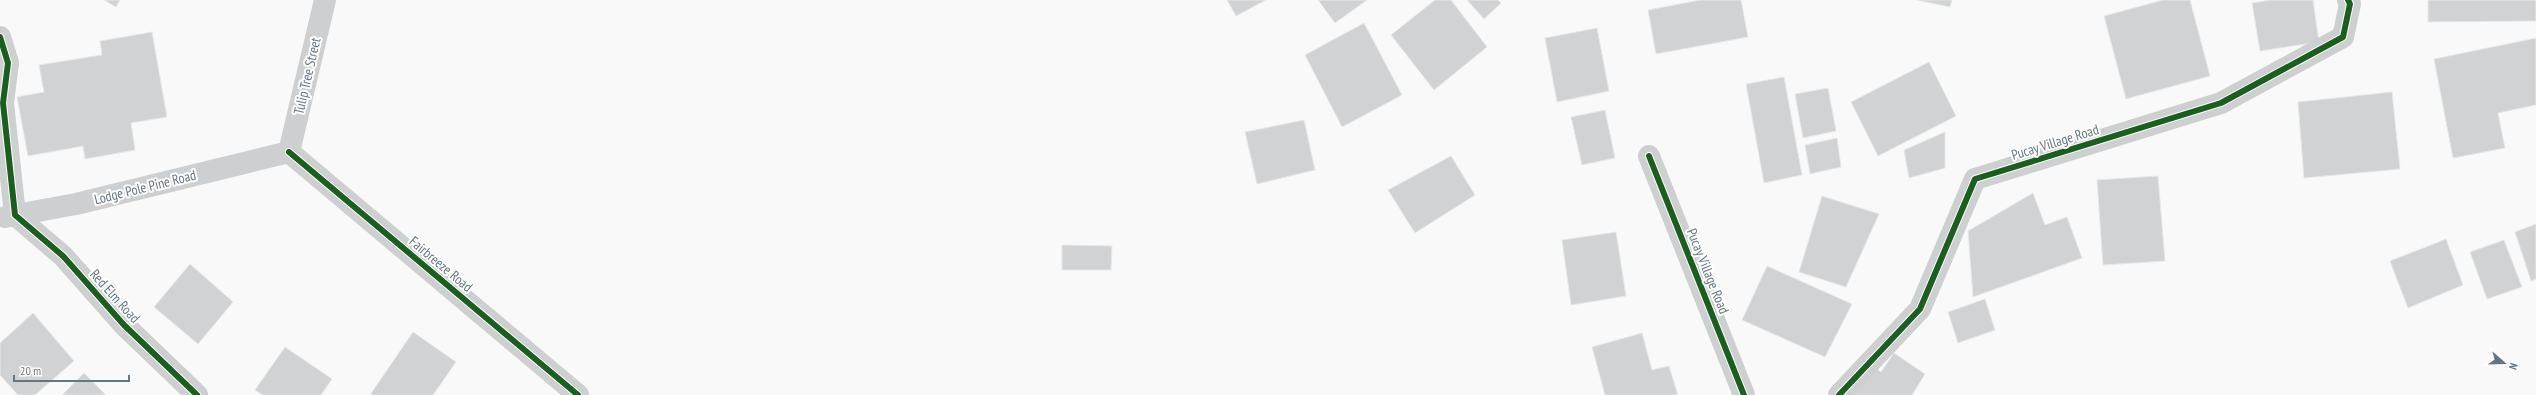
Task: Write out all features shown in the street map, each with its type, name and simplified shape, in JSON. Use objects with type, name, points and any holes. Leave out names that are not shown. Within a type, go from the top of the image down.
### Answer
[{"type":"street","name":"Tulip Tree Street","points":[[289,152],[325,0]]},
{"type":"street","name":"Pucay Village Road","points":[[1839,395],[1920,309],[1975,179],[2221,103],[2343,37],[2350,4],[2348,0]]},
{"type":"street","points":[[0,37],[8,63],[3,103],[7,216]]},
{"type":"street","name":"Lodge Pole Pine Road","points":[[7,216],[76,204],[289,152]]},
{"type":"street","name":"Fairbreeze Road","points":[[289,152],[578,395]]},
{"type":"street","name":"Pucay Village Road","points":[[1649,156],[1744,395]]},
{"type":"street","name":"Red Elm Road","points":[[7,216],[64,256],[124,325],[197,395]]},
{"type":"building","points":[[104,0],[120,0],[116,7]]},
{"type":"building","points":[[1227,0],[1266,0],[1236,16]]},
{"type":"building","points":[[1318,0],[1367,0],[1335,23]]},
{"type":"building","points":[[1435,0],[1451,0],[1487,47],[1434,90],[1391,35]]},
{"type":"building","points":[[1467,0],[1498,0],[1501,3],[1484,19]]},
{"type":"building","points":[[1700,0],[1741,0],[1748,37],[1656,54],[1648,10]]},
{"type":"building","points":[[1917,0],[1952,0],[1950,7]]},
{"type":"building","points":[[2163,0],[2190,0],[2210,76],[2126,99],[2104,16]]},
{"type":"building","points":[[2271,0],[2313,0],[2319,42],[2260,51],[2252,3]]},
{"type":"building","points":[[2428,0],[2536,0],[2536,21],[2428,22]]},
{"type":"building","points":[[1364,23],[1402,95],[1342,127],[1305,55]]},
{"type":"building","points":[[1597,28],[1609,91],[1557,102],[1545,38]]},
{"type":"building","points":[[152,32],[167,117],[131,123],[135,150],[85,159],[83,146],[28,156],[17,97],[44,92],[39,65],[102,55],[100,41]]},
{"type":"building","points":[[2536,38],[2536,105],[2498,113],[2505,148],[2453,158],[2434,59]]},
{"type":"building","points":[[1929,62],[1956,116],[1878,156],[1851,102]]},
{"type":"building","points":[[1784,77],[1802,175],[1764,183],[1746,84]]},
{"type":"building","points":[[1828,88],[1836,131],[1803,138],[1795,94]]},
{"type":"building","points":[[2392,92],[2400,169],[2304,178],[2298,102]]},
{"type":"building","points":[[1605,110],[1615,158],[1582,165],[1571,117]]},
{"type":"building","points":[[1304,120],[1315,170],[1257,184],[1245,132]]},
{"type":"building","points":[[1945,132],[1945,168],[1909,178],[1904,150]]},
{"type":"building","points":[[1837,138],[1841,167],[1810,174],[1805,145]]},
{"type":"building","points":[[1451,156],[1475,195],[1415,233],[1388,190]]},
{"type":"building","points":[[2158,176],[2165,261],[2103,265],[2097,180]]},
{"type":"building","points":[[2033,193],[2045,225],[2067,217],[2082,258],[1973,297],[1968,231]]},
{"type":"building","points":[[1822,196],[1879,214],[1846,287],[1799,272]]},
{"type":"building","points":[[2536,224],[2536,279],[2531,281],[2515,232]]},
{"type":"building","points":[[1616,232],[1626,296],[1571,305],[1562,240]]},
{"type":"building","points":[[2446,239],[2463,285],[2408,308],[2390,261]]},
{"type":"building","points":[[2504,240],[2522,287],[2487,299],[2470,252]]},
{"type":"building","points":[[1062,245],[1112,246],[1111,270],[1062,270]]},
{"type":"building","points":[[190,264],[233,302],[198,344],[154,307]]},
{"type":"building","points":[[1767,266],[1852,304],[1825,357],[1742,320]]},
{"type":"building","points":[[1985,299],[1995,330],[1958,343],[1948,312]]},
{"type":"building","points":[[33,313],[74,361],[35,395],[18,395],[0,375],[0,343]]},
{"type":"building","points":[[413,332],[456,362],[433,395],[370,395]]},
{"type":"building","points":[[1642,333],[1652,370],[1669,366],[1678,395],[1605,395],[1592,347]]},
{"type":"building","points":[[285,347],[332,379],[321,395],[263,395],[255,390]]},
{"type":"building","points":[[1894,353],[1925,374],[1912,395],[1848,395],[1870,364],[1881,372]]},
{"type":"building","points":[[84,373],[106,395],[62,395]]},
{"type":"cycle path","points":[[1839,395],[1920,309],[1975,179],[2221,103],[2343,37],[2350,4],[2348,0]]},
{"type":"cycle path","points":[[0,37],[8,63],[3,103],[15,215],[63,256],[124,325],[197,395]]},
{"type":"cycle path","points":[[289,152],[578,395]]},
{"type":"cycle path","points":[[1649,156],[1744,395]]}]
